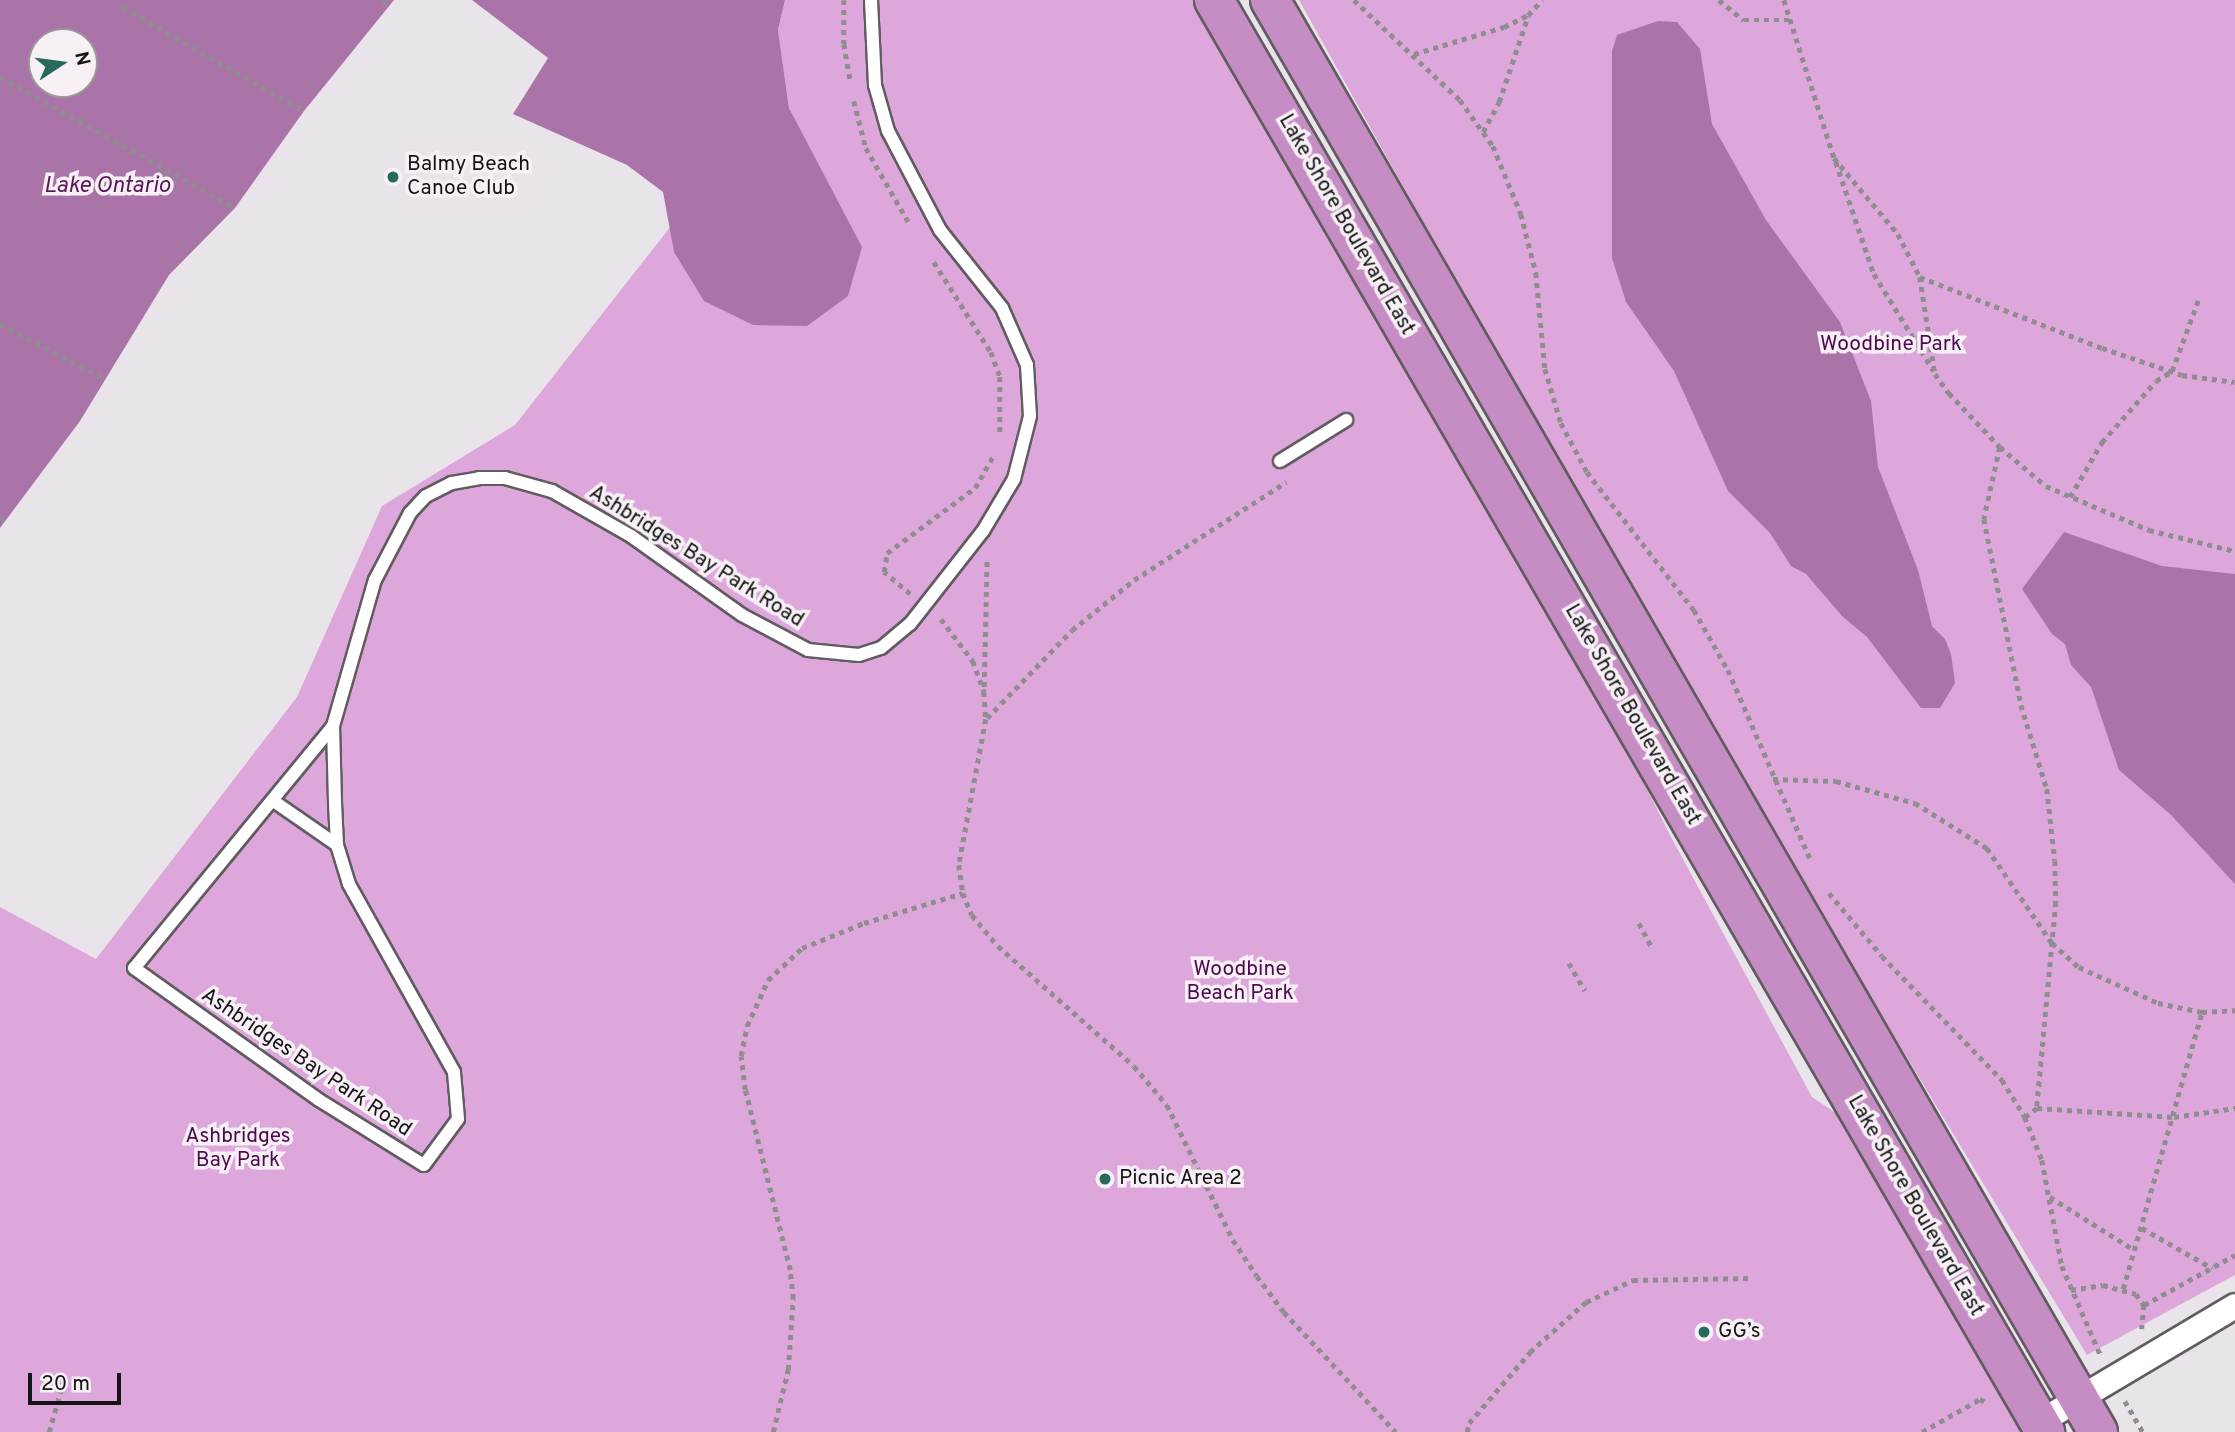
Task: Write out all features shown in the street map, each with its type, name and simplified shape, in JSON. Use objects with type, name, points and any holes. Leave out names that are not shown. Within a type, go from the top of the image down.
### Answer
[{"type":"highway","name":"Lake Shore Boulevard East","points":[[1214,0],[2036,1429]]},
{"type":"highway","name":"Lake Shore Boulevard East","points":[[1270,0],[2098,1432]]},
{"type":"street","points":[[2036,1429],[2079,1398],[2235,1306]]},
{"type":"lane","name":"Ashbridges Bay Park Road","points":[[334,726],[275,802],[134,968],[319,1100],[424,1165],[458,1119],[454,1072],[365,917],[349,884],[337,845],[334,726],[374,580],[410,513],[426,496],[452,482],[505,478],[552,491],[631,536],[742,615],[808,650],[839,656],[881,648],[897,638],[983,531],[1014,479],[1026,442],[1030,416],[1027,365],[1002,308],[940,230],[896,151],[875,85],[871,0]]},
{"type":"lane","points":[[1280,461],[1346,420]]},
{"type":"lane","points":[[275,802],[337,845]]},
{"type":"path","points":[[844,0],[844,44],[851,85]]},
{"type":"path","points":[[1354,0],[1460,100],[1483,132],[1521,214],[1536,273],[1545,369],[1561,423],[1587,472],[1693,610],[1728,670],[1773,779],[1816,869]]},
{"type":"path","points":[[1414,54],[1475,38],[1528,15],[1542,0]]},
{"type":"path","points":[[1719,0],[1744,20],[1789,20]]},
{"type":"path","points":[[1784,0],[1874,274],[1935,374],[2000,447],[2046,486],[2149,530],[2235,551]]},
{"type":"path","points":[[123,7],[304,111]]},
{"type":"path","points":[[1483,132],[1495,112],[1528,15]]},
{"type":"path","points":[[0,77],[236,208]]},
{"type":"path","points":[[854,98],[866,148],[912,227]]},
{"type":"path","points":[[1835,158],[1898,234],[1920,277],[1935,374]]},
{"type":"path","points":[[926,250],[991,352],[1000,377],[1004,408],[1000,440]]},
{"type":"path","points":[[1920,277],[2172,371],[2235,382]]},
{"type":"path","points":[[2070,497],[2102,442],[2156,381],[2172,371],[2199,298]]},
{"type":"path","points":[[0,324],[105,379]]},
{"type":"path","points":[[2000,447],[1984,520],[2021,705],[2048,789],[2056,902],[2037,1108]]},
{"type":"path","points":[[905,591],[884,572],[887,553],[975,488],[997,449]]},
{"type":"path","points":[[986,719],[1072,630],[1133,580],[1289,480]]},
{"type":"path","points":[[983,531],[988,554],[984,692],[986,719],[959,865],[963,892],[972,915],[998,946],[1134,1066],[1167,1105],[1233,1240],[1257,1276],[1284,1312],[1396,1432]]},
{"type":"path","points":[[941,619],[974,661],[984,692]]},
{"type":"path","points":[[1773,779],[1836,781],[1882,790],[1953,823],[1987,848],[2052,943],[2078,967],[2118,988],[2158,1003],[2202,1012],[2235,1010]]},
{"type":"path","points":[[1823,881],[1882,956],[2002,1080],[2025,1117],[2042,1160],[2056,1243],[2071,1290],[2096,1346]]},
{"type":"path","points":[[773,1432],[788,1370],[793,1299],[790,1270],[745,1090],[741,1056],[747,1026],[768,980],[802,948],[863,923],[963,892]]},
{"type":"path","points":[[1639,923],[1652,947]]},
{"type":"path","points":[[1569,963],[1585,991]]},
{"type":"path","points":[[2123,1289],[2202,1012]]},
{"type":"path","points":[[2025,1117],[2037,1108],[2174,1116],[2235,1108]]},
{"type":"path","points":[[2049,1197],[2134,1250]]},
{"type":"path","points":[[2141,1228],[2212,1269]]},
{"type":"path","points":[[2144,1305],[2235,1255]]},
{"type":"path","points":[[1467,1432],[1469,1423],[1530,1352],[1586,1302],[1633,1280],[1753,1278]]},
{"type":"path","points":[[2071,1290],[2103,1285],[2123,1289],[2144,1305]]},
{"type":"path","points":[[2141,1333],[2144,1305]]},
{"type":"path","points":[[49,1432],[64,1379]]},
{"type":"path","points":[[1923,1432],[1980,1399],[1995,1405]]},
{"type":"path","points":[[2130,1408],[2143,1432]]},
{"type":"green space","points":[[785,0],[1194,0],[1557,610],[1671,837],[1812,1097],[1849,1122],[2029,1432],[0,1432],[0,907],[96,959],[297,697],[382,506],[515,425],[671,226],[674,252],[819,168],[789,108],[778,30]]},
{"type":"green space","name":"Woodbine Park","points":[[1299,0],[2235,0],[2235,1275],[2087,1355],[1871,998],[1472,310]]},
{"type":"water","name":"Lake Ontario","points":[[0,0],[394,0],[304,111],[235,208],[169,275],[80,421],[0,528]]},
{"type":"water","points":[[472,0],[785,0],[778,30],[789,108],[862,247],[848,296],[807,326],[753,325],[704,301],[674,252],[663,192],[627,165],[513,114],[548,58]]},
{"type":"water","points":[[1658,21],[1677,22],[1700,49],[1712,124],[1766,220],[1840,322],[1871,401],[1878,467],[1918,570],[1932,626],[1945,639],[1951,654],[1955,683],[1940,708],[1921,708],[1867,637],[1842,616],[1806,574],[1791,566],[1770,533],[1728,491],[1674,371],[1626,302],[1612,258],[1612,51],[1617,35]]},
{"type":"water","points":[[2064,532],[2162,566],[2235,574],[2235,884],[2171,815],[2119,770],[2091,687],[2071,665],[2065,644],[2052,634],[2022,589]]},
{"type":"place","name":"Balmy Beach Canoe Club","points":[[393,177]]},
{"type":"place","name":"Picnic Area 2","points":[[1105,1179]]},
{"type":"place","name":"GG’s","points":[[1704,1332]]},
{"type":"park label","name":"Woodbine Beach Park","points":[[1240,982]]},
{"type":"park label","name":"Ashbridges Bay Park","points":[[238,1149]]}]
